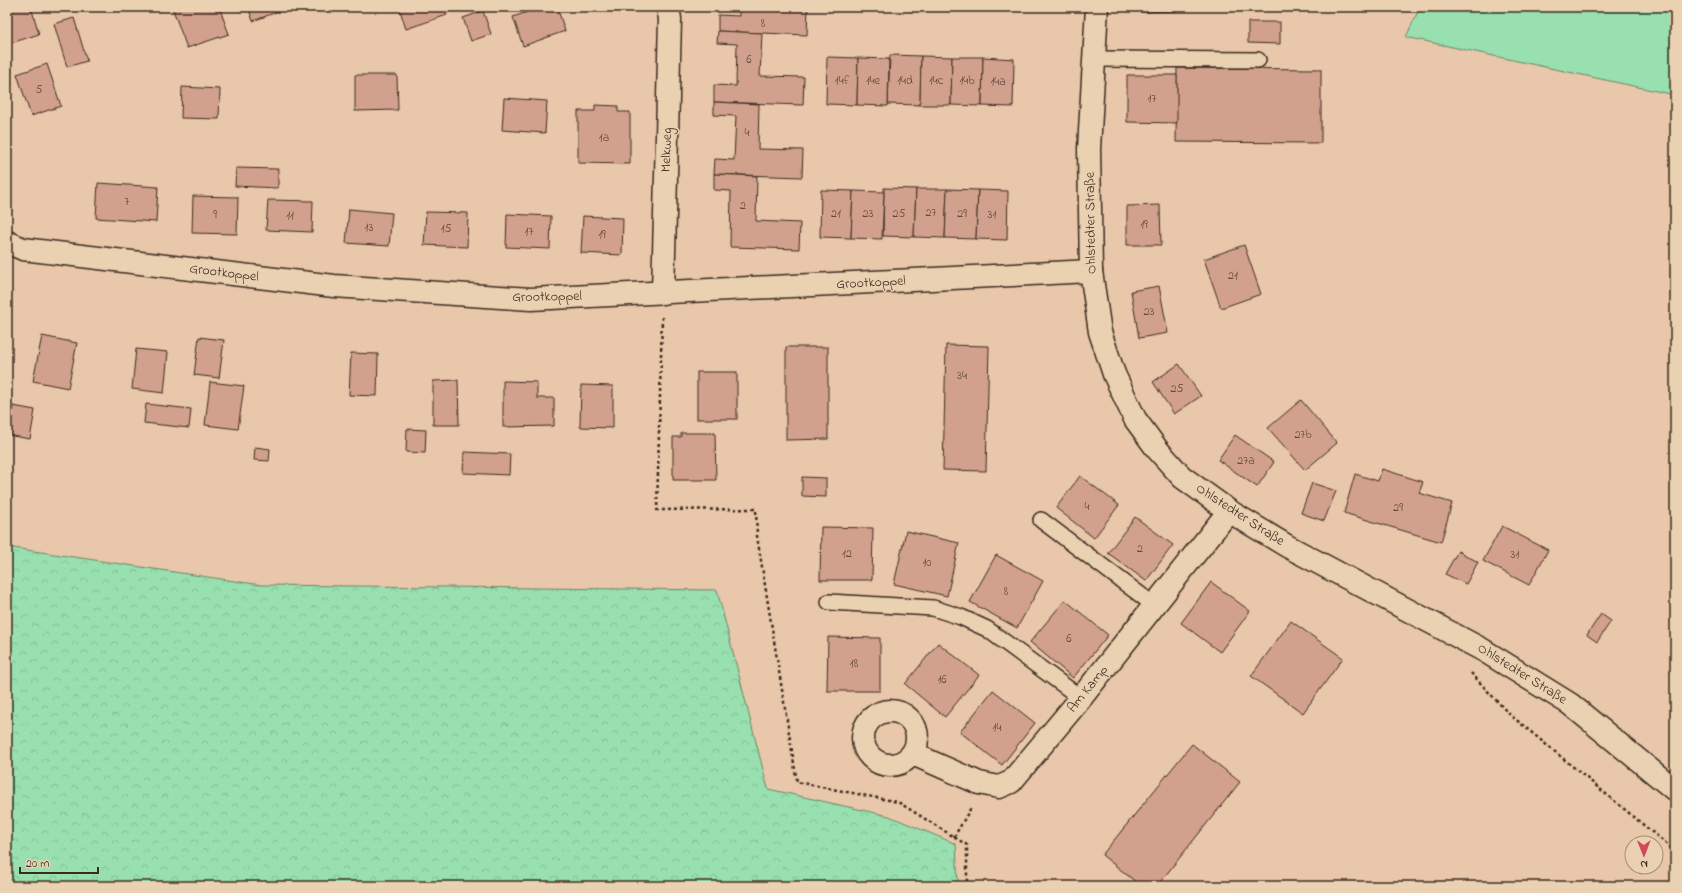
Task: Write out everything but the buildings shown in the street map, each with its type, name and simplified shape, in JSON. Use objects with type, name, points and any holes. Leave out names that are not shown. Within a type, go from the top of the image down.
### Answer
[{"type":"street","name":"Melkweg","points":[[663,293],[670,19],[668,7]]},
{"type":"street","name":"Ohlstedter Straße","points":[[1097,7],[1089,149],[1091,272],[1100,332],[1114,374],[1135,419],[1156,449],[1182,477],[1229,511],[1287,546],[1483,650],[1570,704],[1675,790]]},
{"type":"street","name":"Grootkoppel","points":[[7,242],[23,249],[334,286],[531,299],[1091,272]]},
{"type":"street","name":"Am Kamp","points":[[913,754],[984,784],[999,787],[1011,782],[1081,698],[1229,511]]},
{"type":"lane","points":[[1094,59],[1258,60]]},
{"type":"lane","points":[[1041,520],[1154,606]]},
{"type":"lane","points":[[829,602],[933,608],[961,618],[986,629],[1081,698]]},
{"type":"path","points":[[663,293],[657,510],[756,509],[758,536],[797,782],[898,802],[967,845],[967,886]]},
{"type":"path","points":[[1467,669],[1508,713],[1675,851]]},
{"type":"path","points":[[954,837],[984,784]]},
{"type":"green space","points":[[1420,7],[1675,7],[1675,95],[1406,37]]},
{"type":"green space","points":[[7,547],[261,585],[717,590],[768,789],[889,816],[956,844],[958,886],[7,886]]}]
